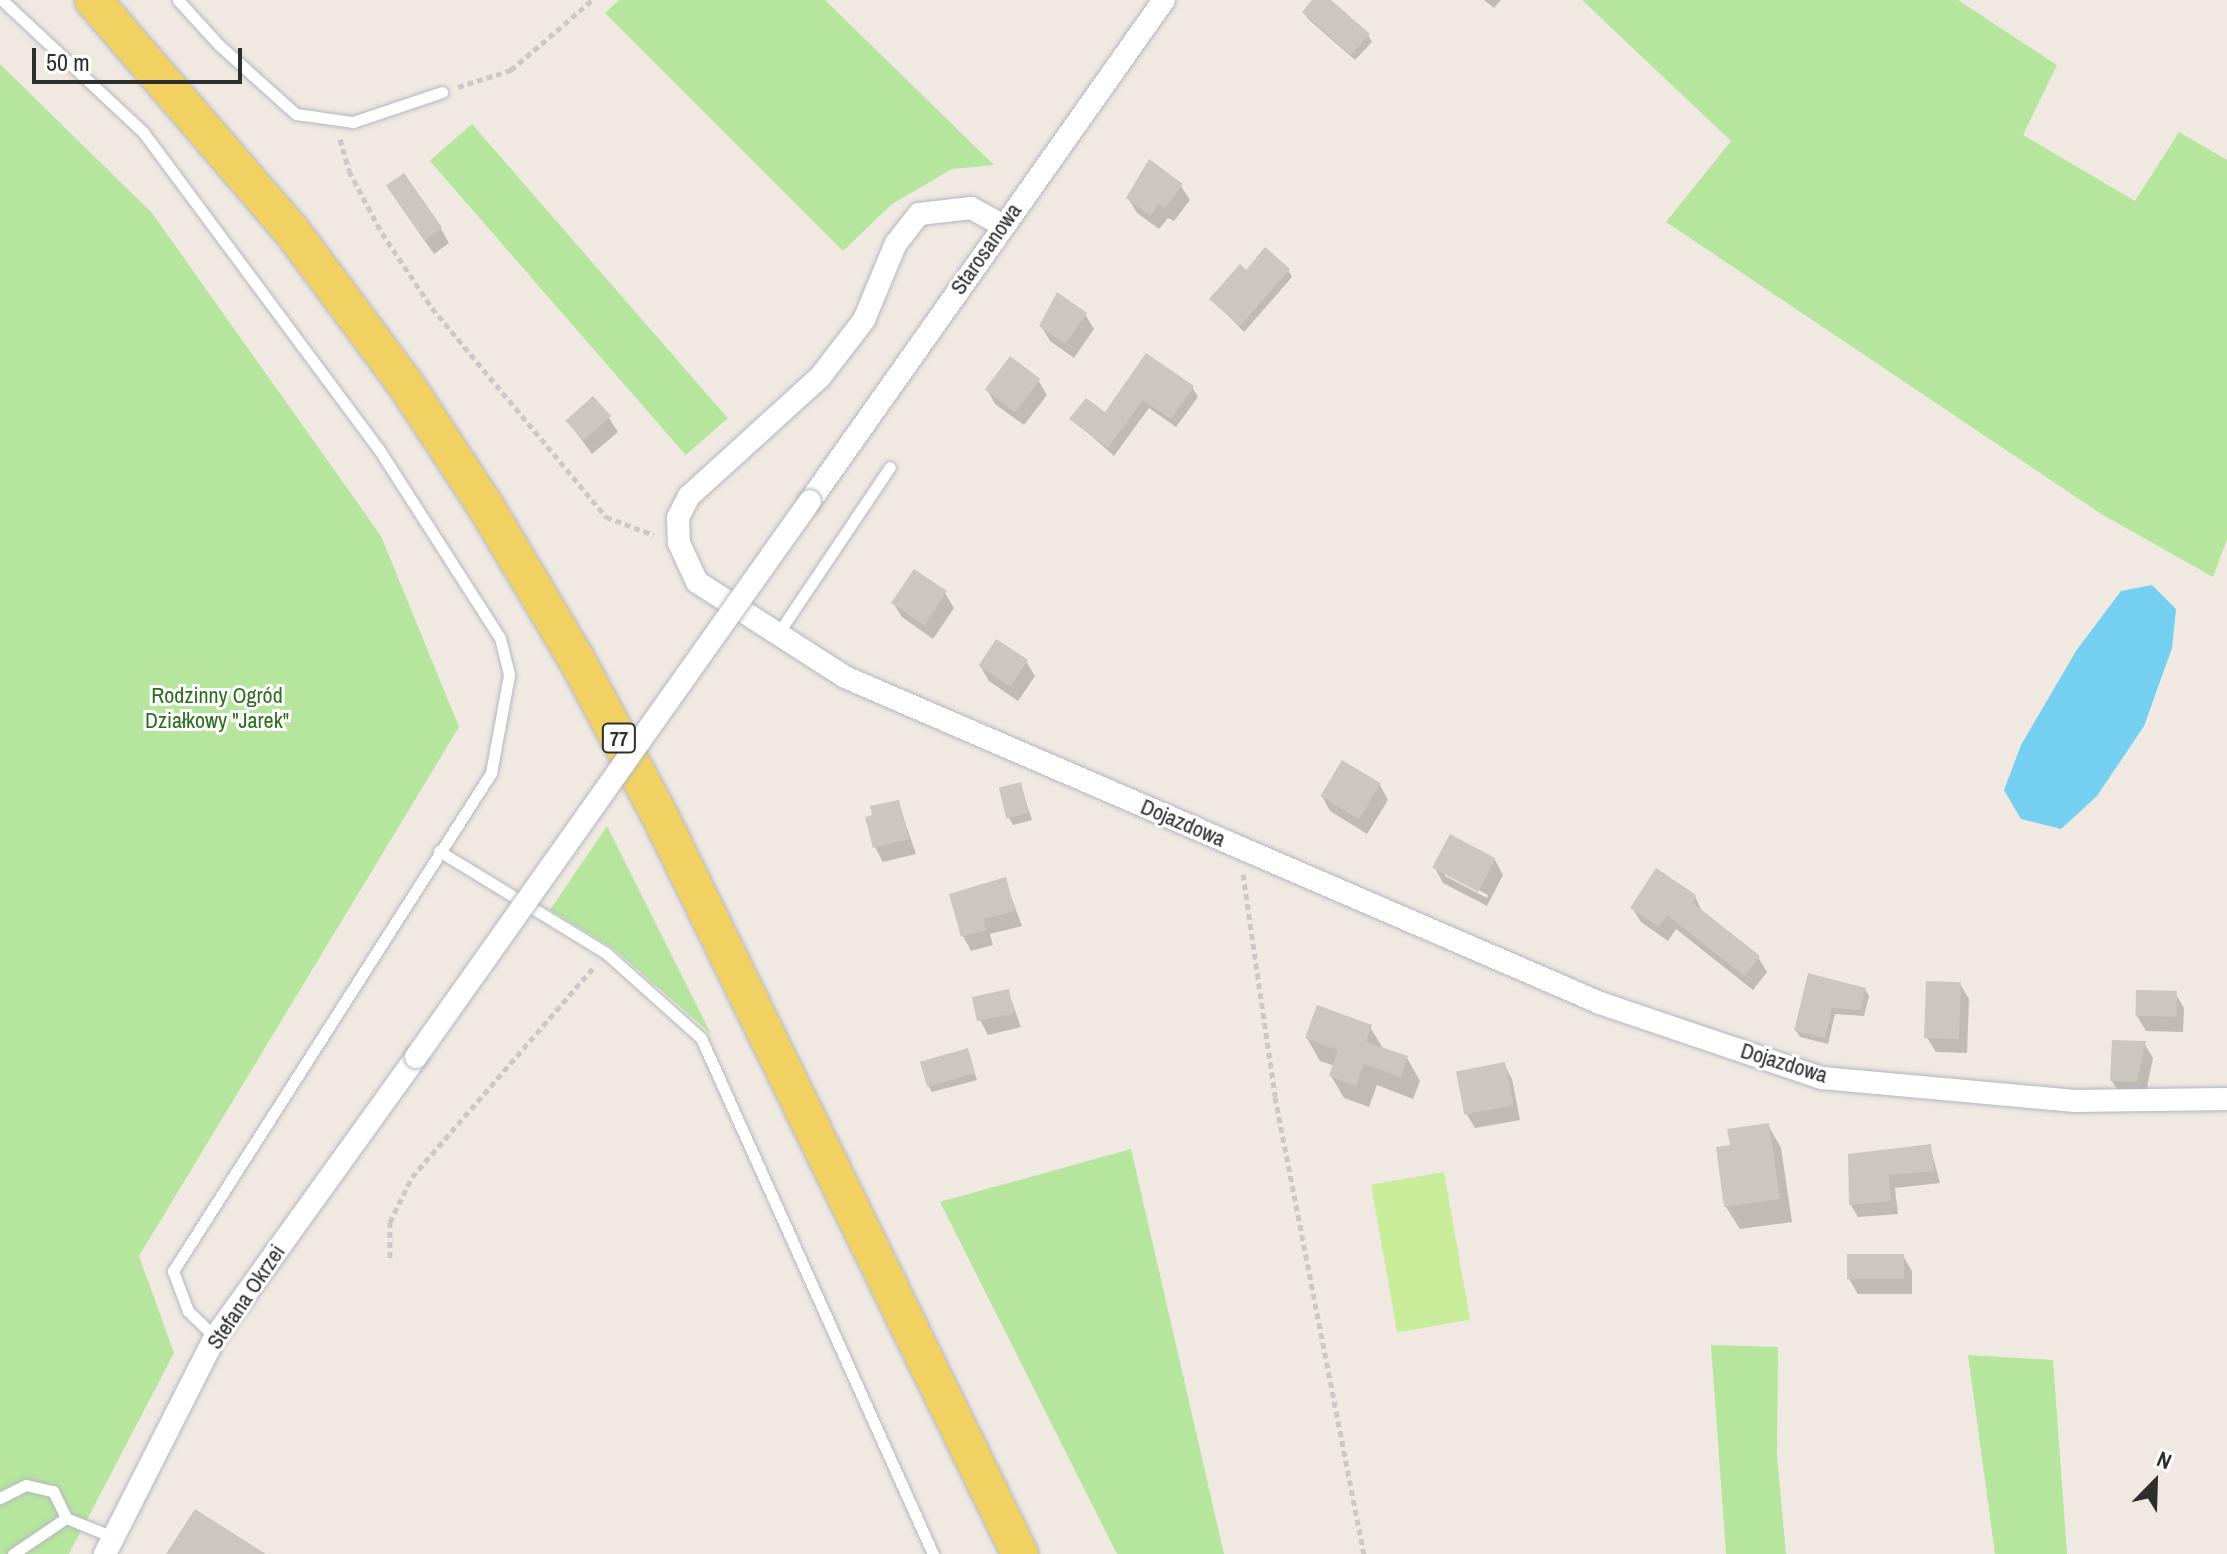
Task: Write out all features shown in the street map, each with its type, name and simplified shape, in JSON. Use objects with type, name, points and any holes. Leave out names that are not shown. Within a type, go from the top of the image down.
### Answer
[{"type":"main road","name":"77","points":[[93,0],[291,230],[406,385],[486,507],[659,814],[1020,1554]]},
{"type":"street","name":"Starosanowa","points":[[416,1057],[1164,0]]},
{"type":"street","points":[[679,543],[678,518],[689,496],[820,377],[864,320],[896,243],[919,214],[971,208],[1002,225]]},
{"type":"street","name":"Dojazdowa","points":[[679,543],[697,582],[776,636],[845,677],[1600,1003],[1822,1078],[2075,1101],[2227,1099]]},
{"type":"street","name":"Stefana Okrzei","points":[[109,1545],[215,1337],[416,1057]]},
{"type":"lane","points":[[2,0],[143,132],[378,448],[500,638],[509,675],[491,773],[173,1271],[188,1311],[215,1337]]},
{"type":"lane","points":[[178,0],[219,45],[296,114],[335,122],[353,122],[442,92]]},
{"type":"lane","points":[[776,636],[890,467]]},
{"type":"lane","points":[[439,851],[606,953],[701,1038],[933,1554]]},
{"type":"lane","points":[[0,1498],[26,1485],[53,1491],[66,1518],[109,1545]]},
{"type":"lane","points":[[13,1554],[66,1518]]},
{"type":"path","points":[[442,92],[511,70],[592,0]]},
{"type":"path","points":[[335,122],[349,171],[432,308],[606,517],[679,543]]},
{"type":"path","points":[[1244,849],[1243,896],[1275,1097],[1364,1554]]},
{"type":"path","points":[[390,1258],[390,1222],[412,1177],[606,953]]},
{"type":"green space","points":[[619,0],[825,0],[994,165],[952,169],[892,204],[843,251],[605,13]]},
{"type":"green space","points":[[1582,0],[1958,0],[2057,65],[2023,135],[2135,201],[2179,132],[2227,160],[2227,539],[2213,577],[2103,515],[1666,222],[1731,141]]},
{"type":"green space","name":"Rodzinny Ogród Działkowy \"Jarek\"","points":[[0,64],[152,213],[381,536],[459,727],[139,1256],[174,1353],[69,1554],[0,1554]]},
{"type":"green space","points":[[472,124],[728,418],[686,455],[430,161]]},
{"type":"green space","points":[[607,826],[711,1034],[614,949],[550,910]]},
{"type":"green space","points":[[1131,1149],[1224,1554],[1117,1554],[940,1202]]},
{"type":"green space","points":[[1444,1172],[1470,1320],[1397,1333],[1371,1185]]},
{"type":"green space","points":[[1711,1345],[1778,1347],[1777,1456],[1786,1554],[1726,1554]]},
{"type":"green space","points":[[1968,1355],[2053,1360],[2067,1554],[1995,1554]]},
{"type":"water","points":[[2152,585],[2176,609],[2172,648],[2144,726],[2097,796],[2061,829],[2021,819],[2004,790],[2021,745],[2076,651],[2121,591]]},
{"type":"building","points":[[1312,0],[1331,0],[1370,34],[1351,55],[1302,12]]},
{"type":"building","points":[[1149,159],[1183,184],[1165,208],[1159,204],[1150,216],[1126,198]]},
{"type":"building","points":[[404,173],[442,228],[424,241],[386,186]]},
{"type":"building","points":[[1265,247],[1290,269],[1240,326],[1209,299],[1240,264],[1246,270]]},
{"type":"building","points":[[1057,292],[1087,313],[1065,344],[1039,326]]},
{"type":"building","points":[[1146,353],[1194,386],[1171,419],[1143,400],[1108,448],[1069,419],[1086,398],[1105,412]]},
{"type":"building","points":[[1010,356],[1040,379],[1015,412],[985,390]]},
{"type":"building","points":[[593,396],[611,416],[584,441],[566,421]]},
{"type":"building","points":[[914,569],[947,591],[924,625],[891,603]]},
{"type":"building","points":[[996,639],[1028,660],[1010,687],[979,666]]},
{"type":"building","points":[[1342,760],[1381,783],[1359,819],[1320,796]]},
{"type":"building","points":[[1021,782],[1029,813],[1006,819],[999,788]]},
{"type":"building","points":[[899,800],[909,839],[873,848],[865,817],[872,815],[870,806]]},
{"type":"building","points":[[1450,834],[1496,858],[1478,892],[1432,868]]},
{"type":"building","points":[[1656,868],[1696,895],[1693,903],[1760,956],[1744,976],[1667,915],[1659,927],[1630,908]]},
{"type":"building","points":[[1006,877],[1015,911],[983,919],[986,930],[961,937],[949,894]]},
{"type":"building","points":[[1808,973],[1866,988],[1860,1010],[1832,1008],[1825,1038],[1794,1031]]},
{"type":"building","points":[[1926,981],[1961,982],[1959,1039],[1924,1038]]},
{"type":"building","points":[[1009,989],[1014,1013],[977,1021],[972,997]]},
{"type":"building","points":[[2136,990],[2177,991],[2177,1017],[2136,1016]]},
{"type":"building","points":[[1317,1005],[1372,1025],[1366,1042],[1408,1056],[1401,1077],[1364,1064],[1356,1086],[1329,1076],[1338,1050],[1305,1038]]},
{"type":"building","points":[[2112,1040],[2146,1041],[2137,1082],[2110,1081]]},
{"type":"building","points":[[968,1048],[975,1073],[927,1087],[920,1062]]},
{"type":"building","points":[[1505,1062],[1513,1105],[1464,1115],[1456,1072]]},
{"type":"building","points":[[1769,1123],[1780,1199],[1724,1207],[1716,1147],[1730,1145],[1727,1129]]},
{"type":"building","points":[[1931,1144],[1934,1171],[1889,1175],[1891,1201],[1849,1205],[1848,1154]]},
{"type":"building","points":[[1847,1254],[1904,1254],[1904,1279],[1847,1279]]},
{"type":"building","points":[[195,1509],[266,1554],[166,1554]]}]
